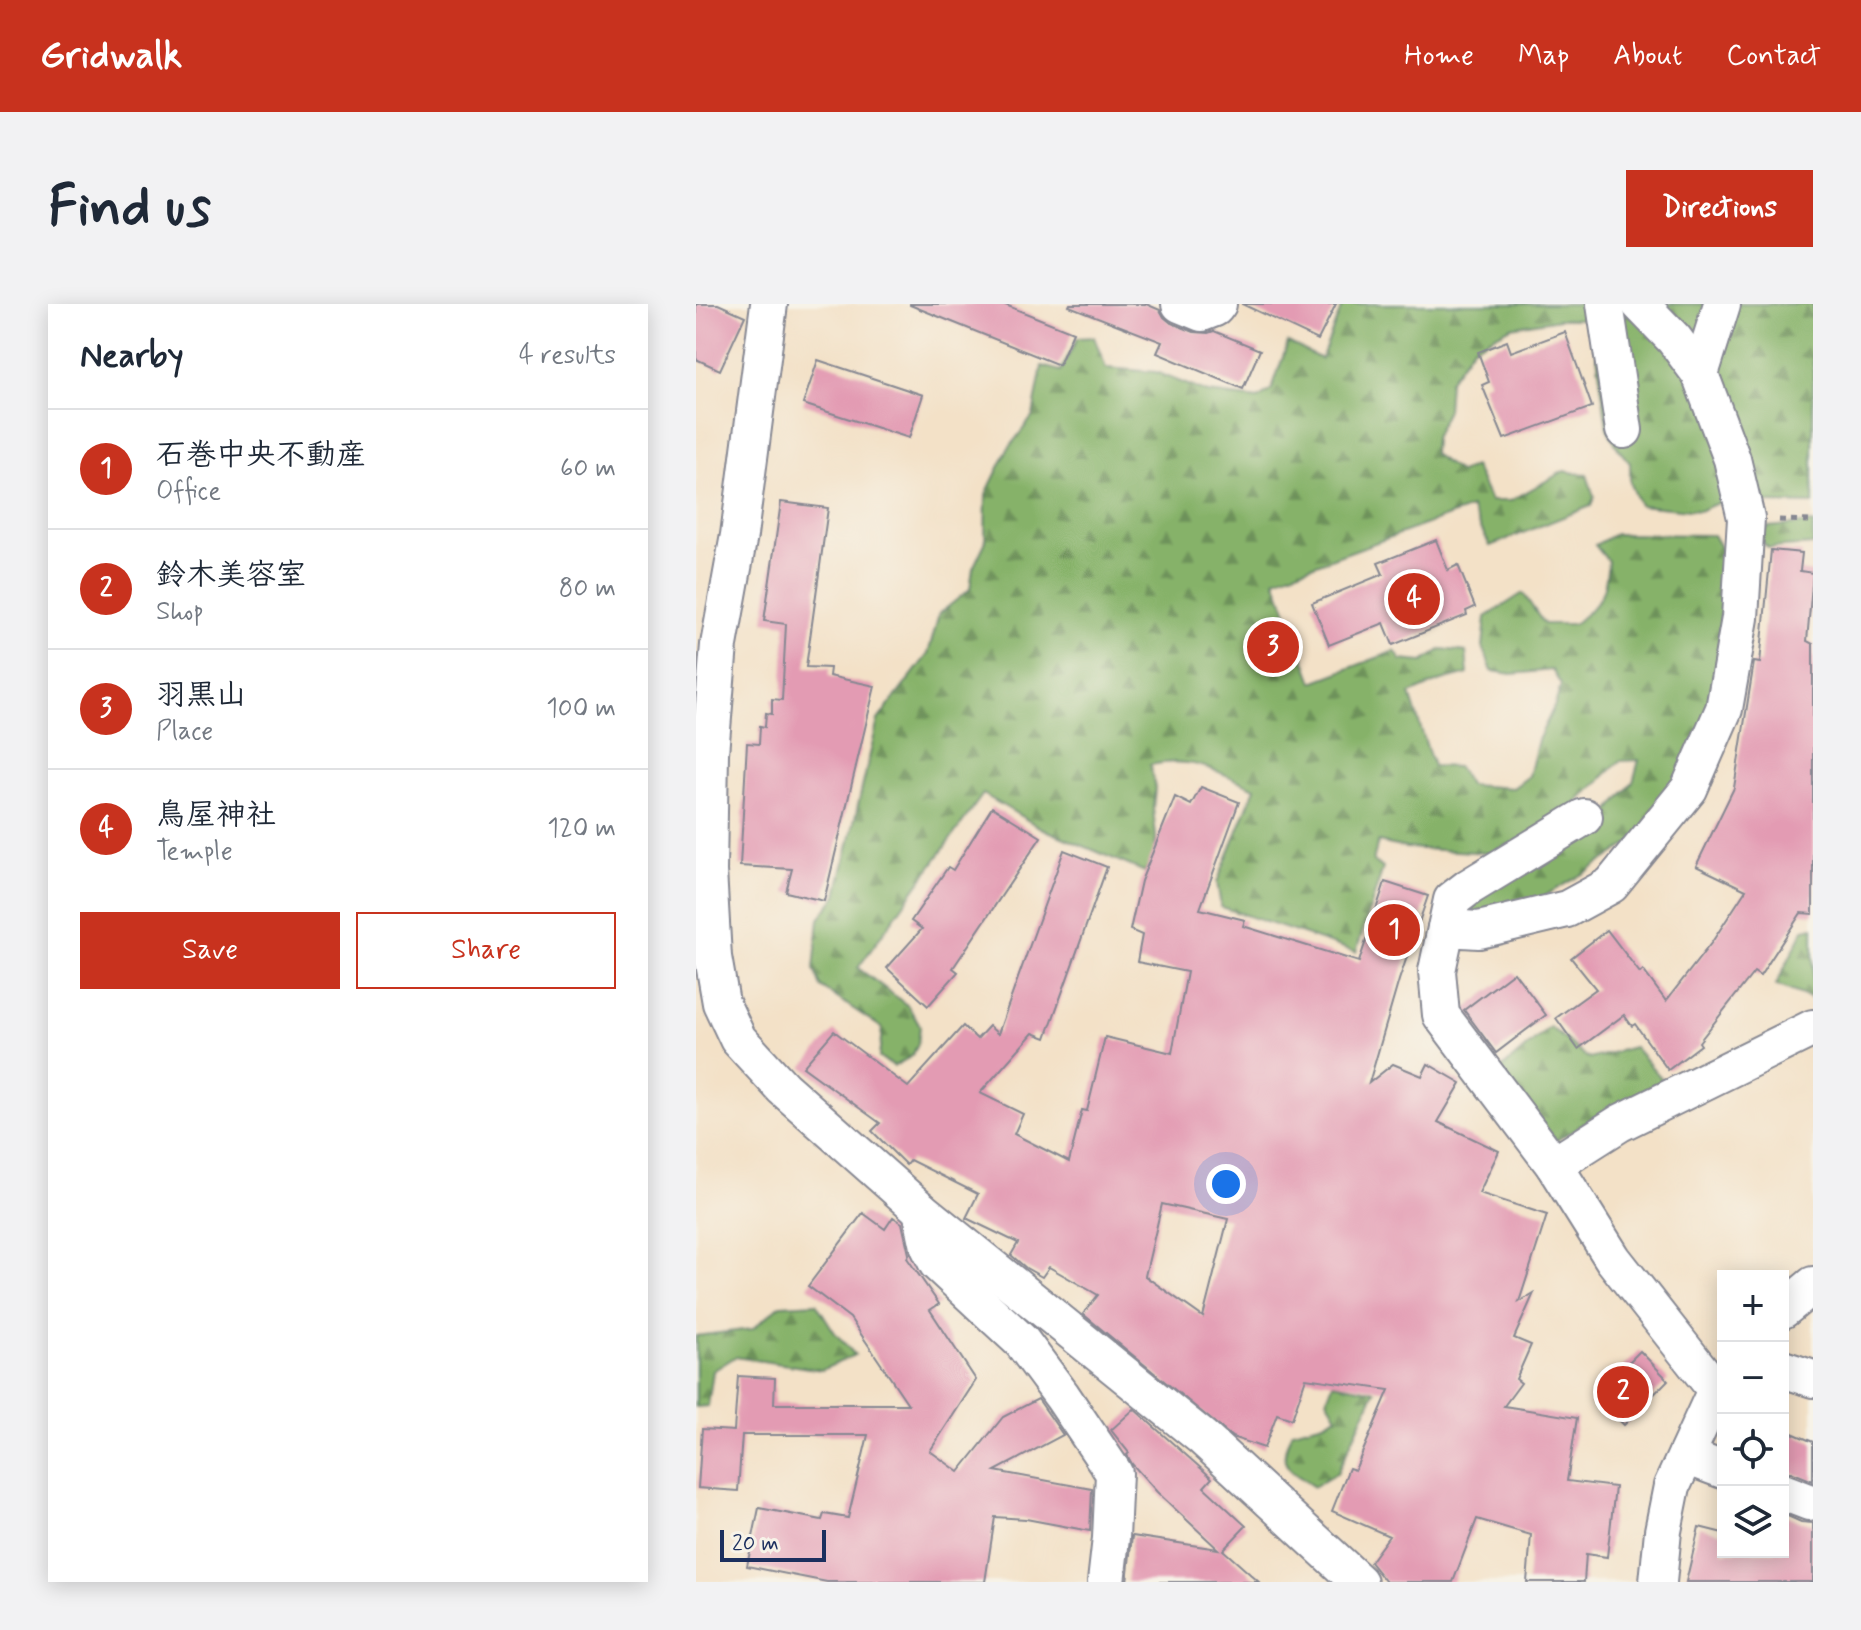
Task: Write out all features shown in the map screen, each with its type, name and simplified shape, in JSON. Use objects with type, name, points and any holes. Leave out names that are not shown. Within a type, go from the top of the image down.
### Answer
[{"type":"street","points":[[769,304],[742,520],[719,645],[711,738],[708,871],[713,957],[721,1003],[738,1039],[783,1088],[921,1210],[1203,1438],[1359,1582]]},
{"type":"street","points":[[1180,304],[1202,313],[1218,304]]},
{"type":"street","points":[[1605,304],[1624,430]]},
{"type":"street","points":[[1446,928],[1479,930],[1567,909],[1611,885],[1689,789],[1724,709],[1740,618],[1746,518],[1732,459],[1700,374],[1674,339],[1640,304]]},
{"type":"street","points":[[1700,374],[1722,304]]},
{"type":"street","points":[[1584,817],[1452,900],[1437,971],[1441,1015],[1554,1165],[1613,1259],[1717,1383]]},
{"type":"street","points":[[1554,1165],[1620,1123],[1813,1028]]},
{"type":"street","points":[[921,1210],[929,1247],[937,1263],[1022,1342],[1114,1473],[1106,1582]]},
{"type":"street","points":[[1789,1305],[1813,1285]]},
{"type":"street","points":[[1789,1371],[1813,1379]]},
{"type":"street","points":[[1658,1582],[1663,1531],[1672,1486],[1717,1389]]},
{"type":"street","points":[[1686,1456],[1717,1468]]},
{"type":"green space","points":[[1343,304],[1813,304],[1813,504],[1720,502],[1699,511],[1639,505],[1630,484],[1630,463],[1607,428],[1592,319],[1559,319],[1511,327],[1473,347],[1449,381],[1447,410],[1434,438],[1433,454],[1460,473],[1474,466],[1490,501],[1510,501],[1564,471],[1587,475],[1594,497],[1591,506],[1490,546],[1471,508],[1275,579],[1313,682],[1395,651],[1401,660],[1423,662],[1442,649],[1466,652],[1468,674],[1410,694],[1433,766],[1458,767],[1469,785],[1513,788],[1529,776],[1538,740],[1561,685],[1552,670],[1512,674],[1492,671],[1483,647],[1486,617],[1523,593],[1544,624],[1574,624],[1596,603],[1605,582],[1608,561],[1595,545],[1615,534],[1713,535],[1724,554],[1718,658],[1699,746],[1635,840],[1544,896],[1499,916],[1477,914],[1467,904],[1596,827],[1633,782],[1639,760],[1620,761],[1578,802],[1530,835],[1490,853],[1406,848],[1378,842],[1373,861],[1383,868],[1356,952],[1221,907],[1217,882],[1255,788],[1228,776],[1179,762],[1150,765],[1155,788],[1153,808],[1156,837],[1154,860],[1145,872],[1041,828],[983,794],[858,968],[908,1006],[920,1026],[918,1044],[912,1056],[894,1066],[879,1058],[882,1028],[821,987],[814,969],[819,919],[837,895],[878,720],[928,654],[939,614],[970,589],[973,568],[985,543],[986,494],[1008,449],[1033,416],[1042,366],[1061,371],[1077,338],[1094,337],[1106,368],[1156,372],[1208,393],[1258,399],[1272,389],[1288,342],[1321,359]]},
{"type":"green space","points":[[1813,523],[1813,545],[1769,548],[1754,536],[1768,527]]},
{"type":"green space","points":[[1813,927],[1813,994],[1810,998],[1776,985],[1804,929]]},
{"type":"green space","points":[[1550,1027],[1589,1059],[1634,1047],[1663,1080],[1556,1141],[1500,1070]]},
{"type":"green space","points":[[816,1303],[835,1333],[855,1355],[822,1370],[735,1357],[713,1371],[708,1406],[696,1407],[696,1336],[752,1329],[781,1305]]},
{"type":"green space","points":[[1333,1383],[1375,1391],[1337,1473],[1314,1487],[1290,1470],[1286,1465],[1285,1452],[1292,1431],[1324,1423],[1337,1416],[1327,1399]]},
{"type":"building","points":[[696,304],[718,304],[745,316],[720,370],[696,359]]},
{"type":"building","points":[[910,304],[1003,304],[1073,332],[1059,365]]},
{"type":"building","points":[[1070,304],[1146,304],[1160,310],[1171,323],[1194,332],[1214,331],[1260,350],[1243,389],[1157,353],[1162,342]]},
{"type":"building","points":[[1242,304],[1336,304],[1318,340]]},
{"type":"building","points":[[1565,332],[1592,407],[1504,439],[1482,385],[1489,382],[1478,352],[1507,341],[1511,352]]},
{"type":"building","points":[[818,360],[923,395],[909,438],[803,404]]},
{"type":"building","points":[[781,502],[828,508],[806,667],[830,668],[829,676],[875,686],[824,901],[786,892],[792,869],[740,866],[747,743],[759,744],[760,726],[765,727],[766,713],[772,714],[772,699],[782,700],[786,624],[764,621]]},
{"type":"building","points":[[1436,540],[1448,570],[1458,565],[1475,607],[1466,611],[1467,615],[1393,645],[1384,623],[1329,645],[1312,603],[1383,574],[1378,563]]},
{"type":"building","points":[[1771,550],[1802,553],[1800,571],[1813,573],[1807,641],[1813,644],[1813,914],[1801,913],[1760,976],[1754,972],[1699,1042],[1701,1045],[1668,1070],[1635,1024],[1632,1026],[1624,1015],[1578,1049],[1556,1018],[1596,989],[1571,958],[1607,930],[1666,1001],[1712,942],[1746,890],[1696,866],[1734,788],[1754,662],[1760,663]]},
{"type":"building","points":[[1201,787],[1239,802],[1200,909],[1245,920],[1243,926],[1359,962],[1385,882],[1428,896],[1369,1083],[1393,1064],[1422,1076],[1428,1064],[1461,1083],[1438,1122],[1499,1151],[1479,1193],[1547,1215],[1519,1302],[1534,1293],[1514,1338],[1531,1345],[1516,1379],[1521,1383],[1504,1406],[1577,1418],[1567,1481],[1615,1487],[1607,1557],[1586,1554],[1584,1582],[1527,1582],[1531,1535],[1477,1519],[1453,1582],[1386,1582],[1370,1562],[1389,1536],[1332,1511],[1349,1468],[1355,1470],[1389,1390],[1306,1378],[1292,1419],[1277,1414],[1264,1448],[1232,1437],[1083,1314],[1098,1295],[1049,1267],[1042,1277],[1026,1268],[1011,1255],[1018,1243],[966,1218],[978,1194],[910,1160],[906,1165],[872,1131],[880,1123],[803,1067],[834,1031],[908,1087],[963,1026],[977,1039],[989,1026],[998,1034],[1064,850],[1107,867],[1046,1038],[1033,1033],[980,1093],[1023,1114],[1014,1134],[1069,1162],[1082,1110],[1087,1111],[1105,1037],[1172,1053],[1187,972],[1137,962],[1142,935],[1130,930],[1141,881],[1175,797],[1191,805]],"holes":[[[1162,1204],[1228,1219],[1203,1317],[1145,1276]]]},
{"type":"building","points":[[992,807],[1041,837],[953,968],[958,972],[928,1006],[887,968],[922,929],[911,921],[948,867],[953,870]]},
{"type":"building","points":[[1514,972],[1546,1015],[1496,1053],[1464,1010]]},
{"type":"building","points":[[863,1213],[885,1229],[893,1217],[902,1223],[909,1254],[907,1258],[939,1304],[930,1310],[976,1380],[930,1451],[959,1472],[1003,1417],[1038,1399],[1063,1435],[995,1471],[1092,1489],[1090,1531],[1026,1519],[995,1517],[985,1582],[827,1582],[747,1566],[759,1508],[822,1520],[824,1514],[848,1518],[868,1435],[742,1435],[738,1491],[698,1488],[702,1429],[734,1431],[738,1376],[775,1378],[774,1404],[908,1404],[850,1318],[808,1286]]},
{"type":"building","points":[[1640,1351],[1668,1380],[1624,1425],[1595,1396]]},
{"type":"building","points":[[1134,1409],[1212,1478],[1204,1487],[1246,1526],[1223,1550],[1259,1582],[1127,1582],[1132,1536],[1218,1549],[1157,1492],[1132,1464],[1127,1455],[1129,1453],[1111,1430]]},
{"type":"building","points":[[1789,1432],[1813,1442],[1813,1481],[1791,1472]]},
{"type":"building","points":[[1789,1517],[1813,1523],[1813,1582],[1686,1582],[1699,1527],[1717,1532],[1717,1558],[1789,1558]]},
{"type":"place","name":"鳥屋神社","points":[[1414,599]]},
{"type":"place","name":"羽黒山","points":[[1273,647]]},
{"type":"place","name":"石巻中央不動産","points":[[1394,930]]},
{"type":"place","name":"鈴木美容室","points":[[1623,1392]]}]
